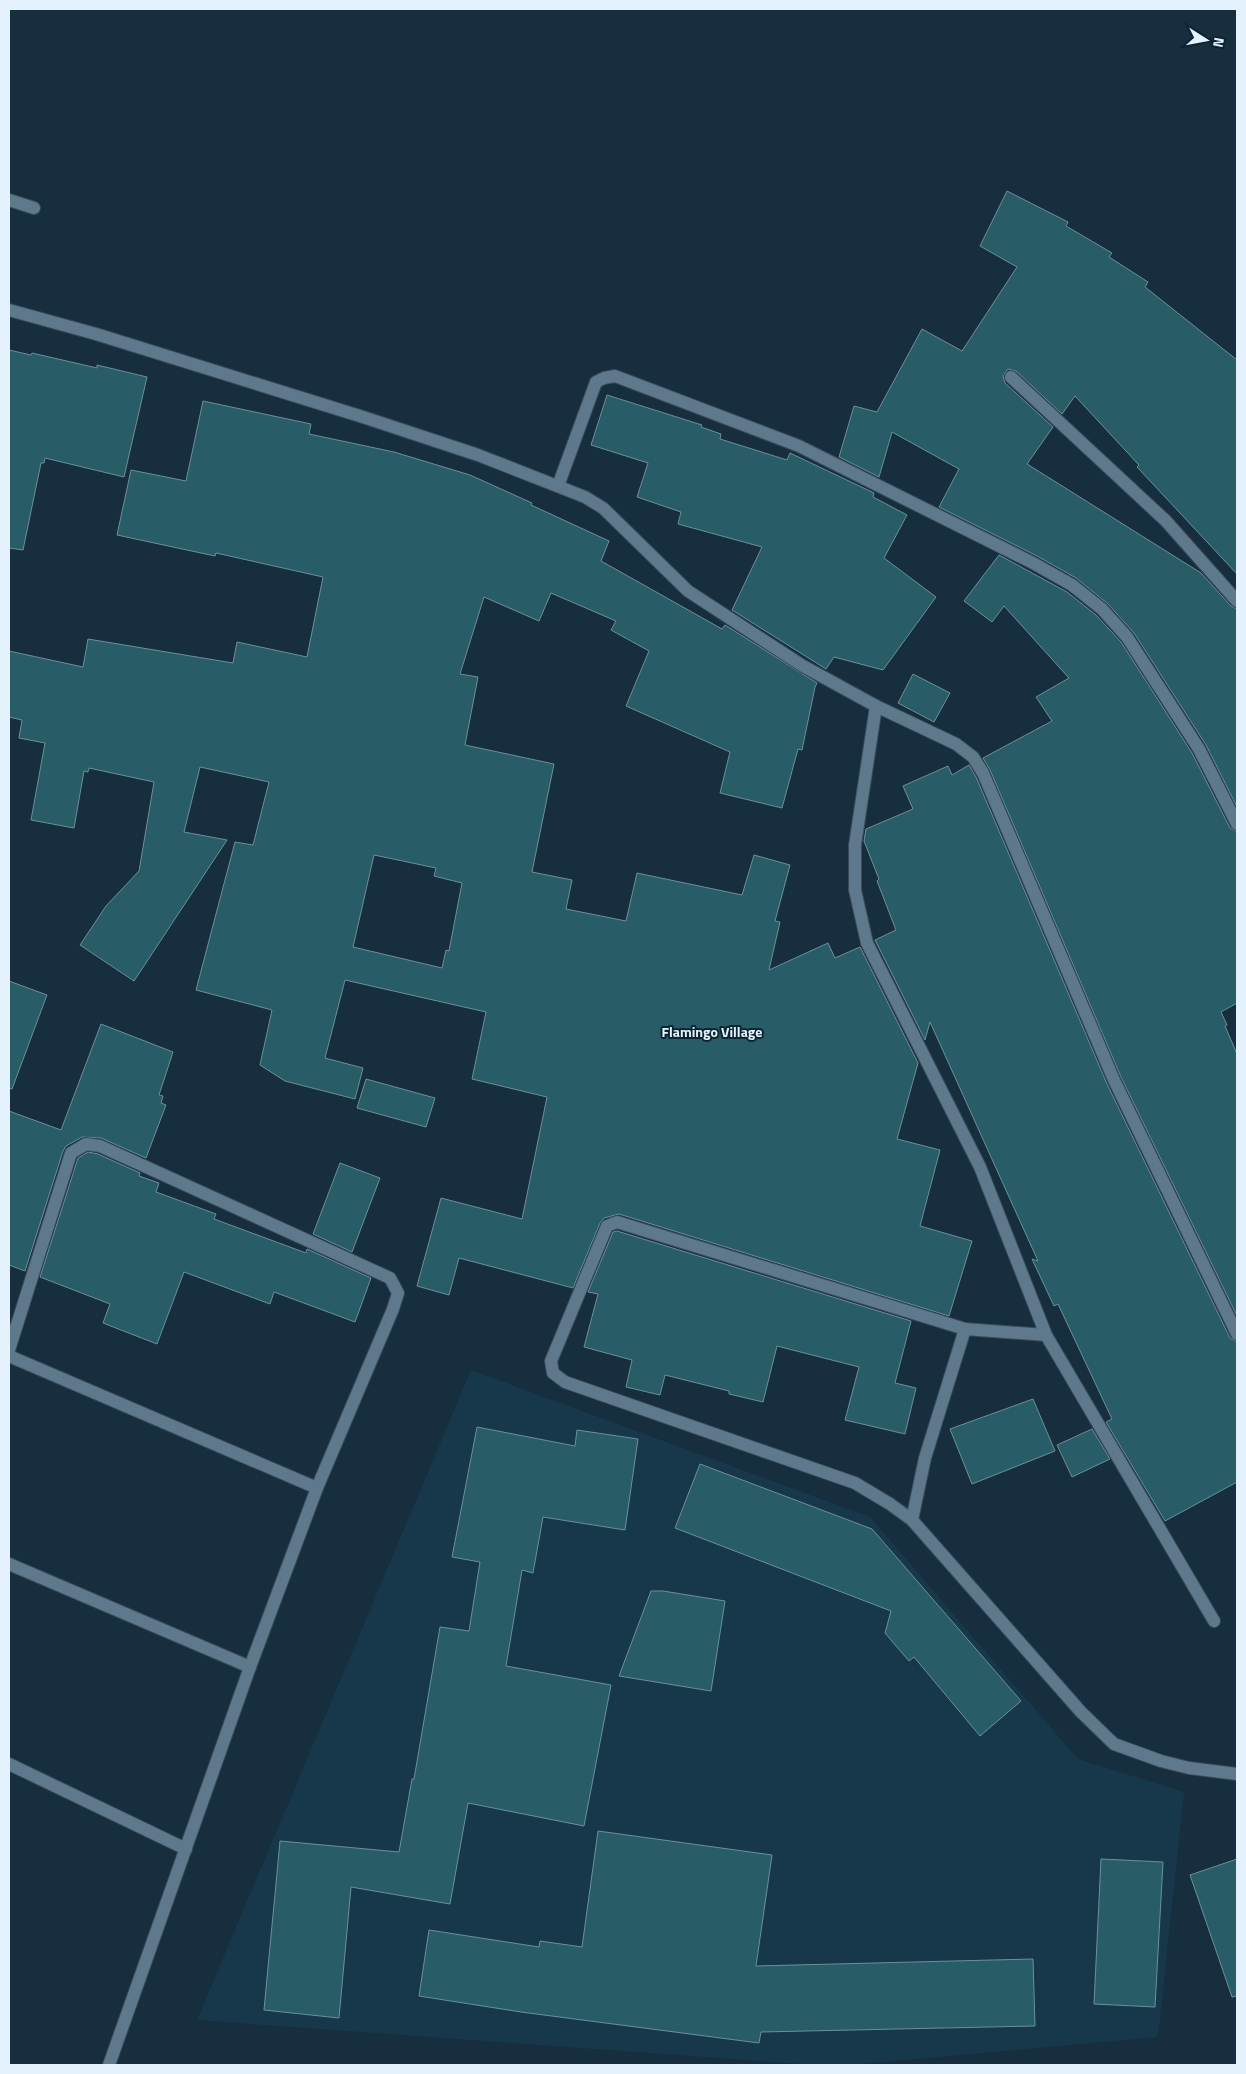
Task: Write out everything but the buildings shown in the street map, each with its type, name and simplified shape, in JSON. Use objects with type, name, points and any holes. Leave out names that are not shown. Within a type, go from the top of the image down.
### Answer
[{"type":"street","points":[[9,200],[34,208]]},
{"type":"street","points":[[9,310],[96,334],[363,417],[478,455],[585,497],[603,508],[688,591],[803,666],[876,706],[956,744],[973,757],[983,773],[1114,1080],[1237,1334]]},
{"type":"street","points":[[558,486],[596,382],[615,376],[799,446],[1033,563],[1072,585],[1102,609],[1127,637],[1199,749],[1237,824]]},
{"type":"street","points":[[1011,377],[1166,521],[1237,601]]},
{"type":"street","points":[[876,706],[855,845],[855,890],[867,943],[980,1167],[1046,1335],[1214,1621]]},
{"type":"street","points":[[9,1350],[71,1153],[86,1144],[109,1150],[390,1278],[398,1293],[318,1488],[250,1667],[109,2065]]},
{"type":"street","points":[[1046,1335],[965,1329],[617,1222],[607,1226],[551,1361],[553,1373],[564,1382],[855,1483],[890,1504],[912,1520],[1081,1712],[1114,1744],[1161,1761],[1189,1768],[1237,1774]]},
{"type":"street","points":[[912,1520],[925,1458],[965,1329]]},
{"type":"street","points":[[9,1356],[318,1488]]},
{"type":"street","points":[[9,1564],[250,1667]]},
{"type":"street","points":[[9,1764],[186,1849]]},
{"type":"shaded area","points":[[471,1370],[870,1517],[1078,1759],[1184,1792],[1158,2037],[852,2065],[815,2065],[197,2020]]},
{"type":"district","name":"Flamingo Village","points":[[712,1031]]}]
